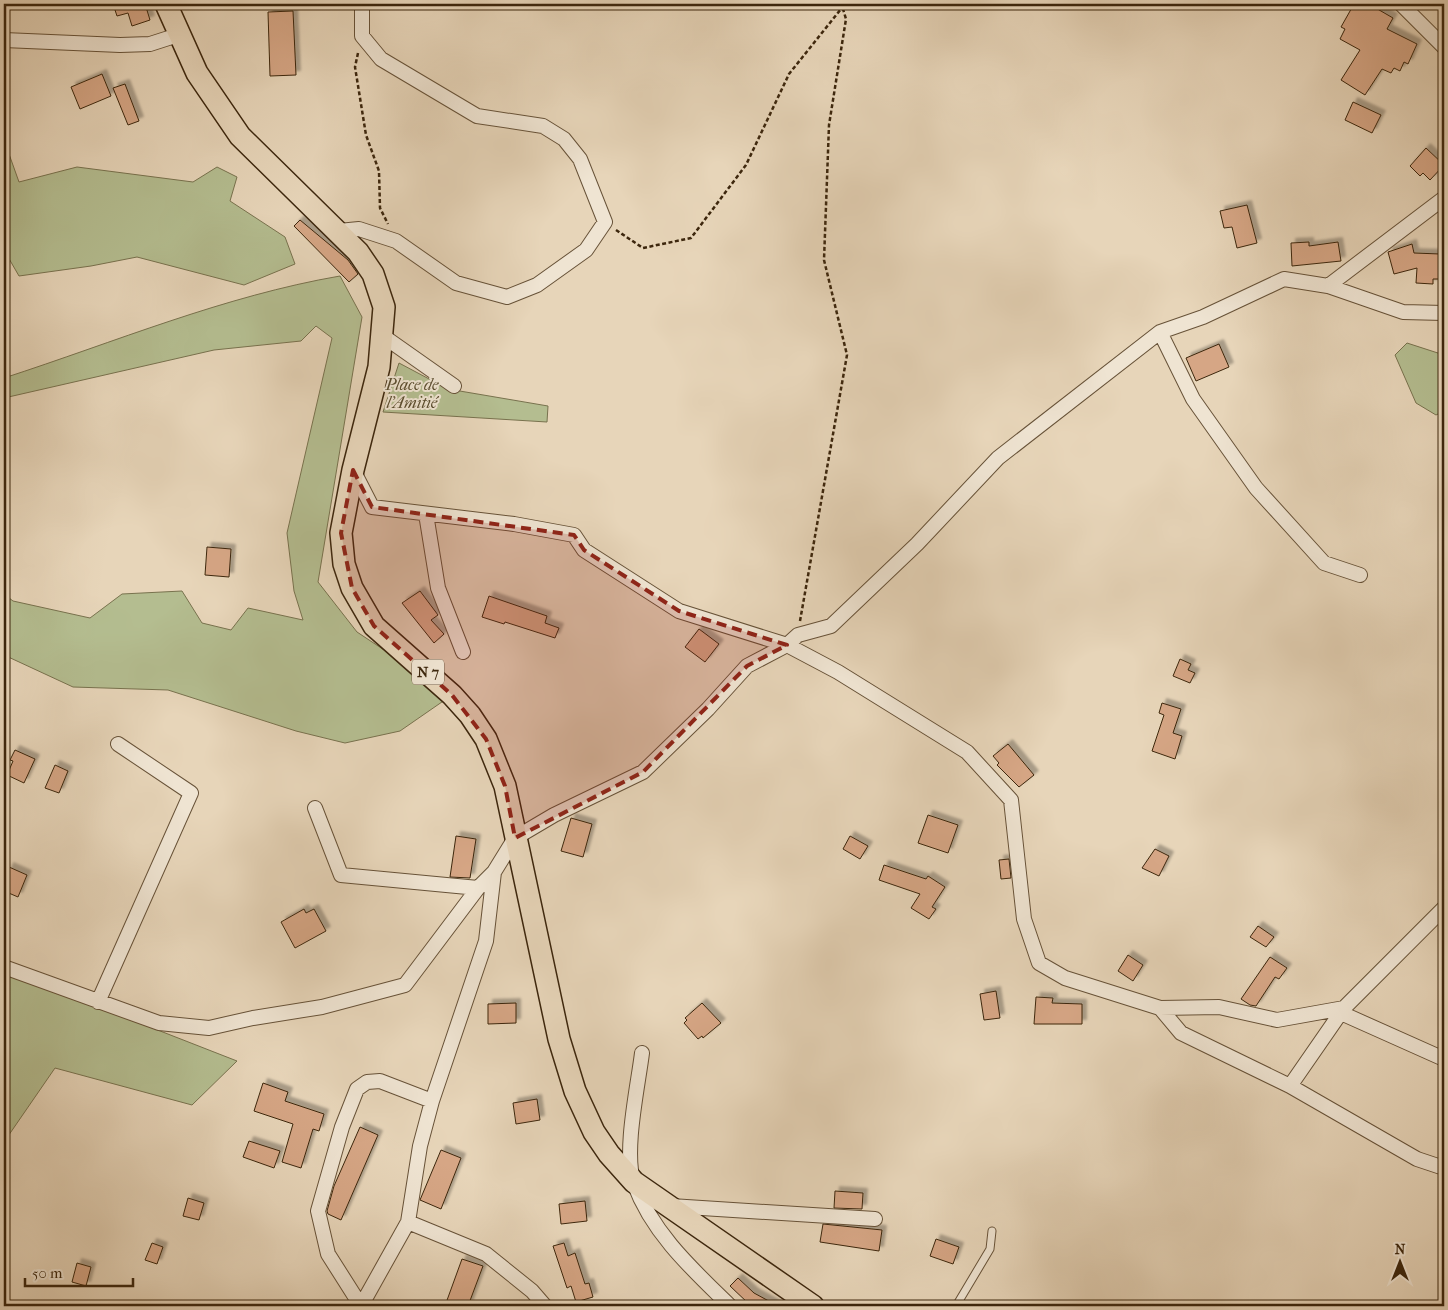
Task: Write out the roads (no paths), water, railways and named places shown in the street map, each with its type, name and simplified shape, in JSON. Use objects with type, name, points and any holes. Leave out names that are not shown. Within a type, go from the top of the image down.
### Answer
[{"type":"main road","name":"N 7","points":[[166,4],[178,35],[197,74],[240,136],[339,231],[358,252],[373,274],[379,289],[384,307],[383,336],[379,367],[353,470],[341,533],[344,564],[352,588],[374,626],[452,695],[486,738],[505,786],[549,1000],[575,1091],[594,1132],[608,1154],[634,1182],[813,1306]]},
{"type":"street","points":[[339,231],[359,229],[396,241],[456,283],[507,297],[537,286],[586,250],[605,222],[580,159],[564,139],[543,126],[477,116],[381,59],[362,36],[362,4]]},
{"type":"street","points":[[1401,4],[1444,47]]},
{"type":"street","points":[[4,40],[127,45],[150,44],[178,35]]},
{"type":"street","points":[[1328,286],[1444,198]]},
{"type":"street","points":[[4,967],[159,1024],[209,1028],[253,1018],[322,1007],[405,984],[478,888],[494,872],[515,838],[554,816],[643,772],[708,709],[747,666],[787,645],[798,635],[830,626],[917,544],[998,458],[1160,332],[1203,317],[1284,279],[1328,286],[1403,312],[1444,312]]},
{"type":"street","points":[[1160,332],[1193,399],[1256,488],[1324,563],[1360,575]]},
{"type":"street","points":[[383,336],[454,386]]},
{"type":"street","points":[[353,470],[372,507],[514,524],[574,535],[584,550],[679,611],[787,645],[838,672],[966,752],[1012,800],[1024,919],[1038,963],[1065,978],[1160,1008],[1219,1007],[1277,1020],[1343,1011],[1444,1059]]},
{"type":"street","points":[[426,514],[438,588],[463,652]]},
{"type":"street","points":[[98,1002],[191,793],[118,744]]},
{"type":"street","points":[[314,808],[341,875],[478,888]]},
{"type":"street","points":[[432,1101],[380,1081],[367,1082],[357,1090],[342,1126],[318,1211],[328,1254],[361,1306],[408,1222],[420,1146],[432,1101],[486,941],[494,872]]},
{"type":"street","points":[[1290,1086],[1343,1011],[1444,908]]},
{"type":"street","points":[[1160,1008],[1181,1033],[1290,1086],[1417,1159],[1444,1168]]},
{"type":"street","points":[[642,1053],[631,1155],[634,1182],[662,1236],[730,1306]]},
{"type":"street","points":[[668,1206],[876,1219]]},
{"type":"street","points":[[408,1222],[486,1254],[532,1291],[545,1306]]},
{"type":"lane","points":[[956,1306],[990,1249],[992,1230]]},
{"type":"park label","name":"Place de l'Amitié","points":[[412,393]]}]
